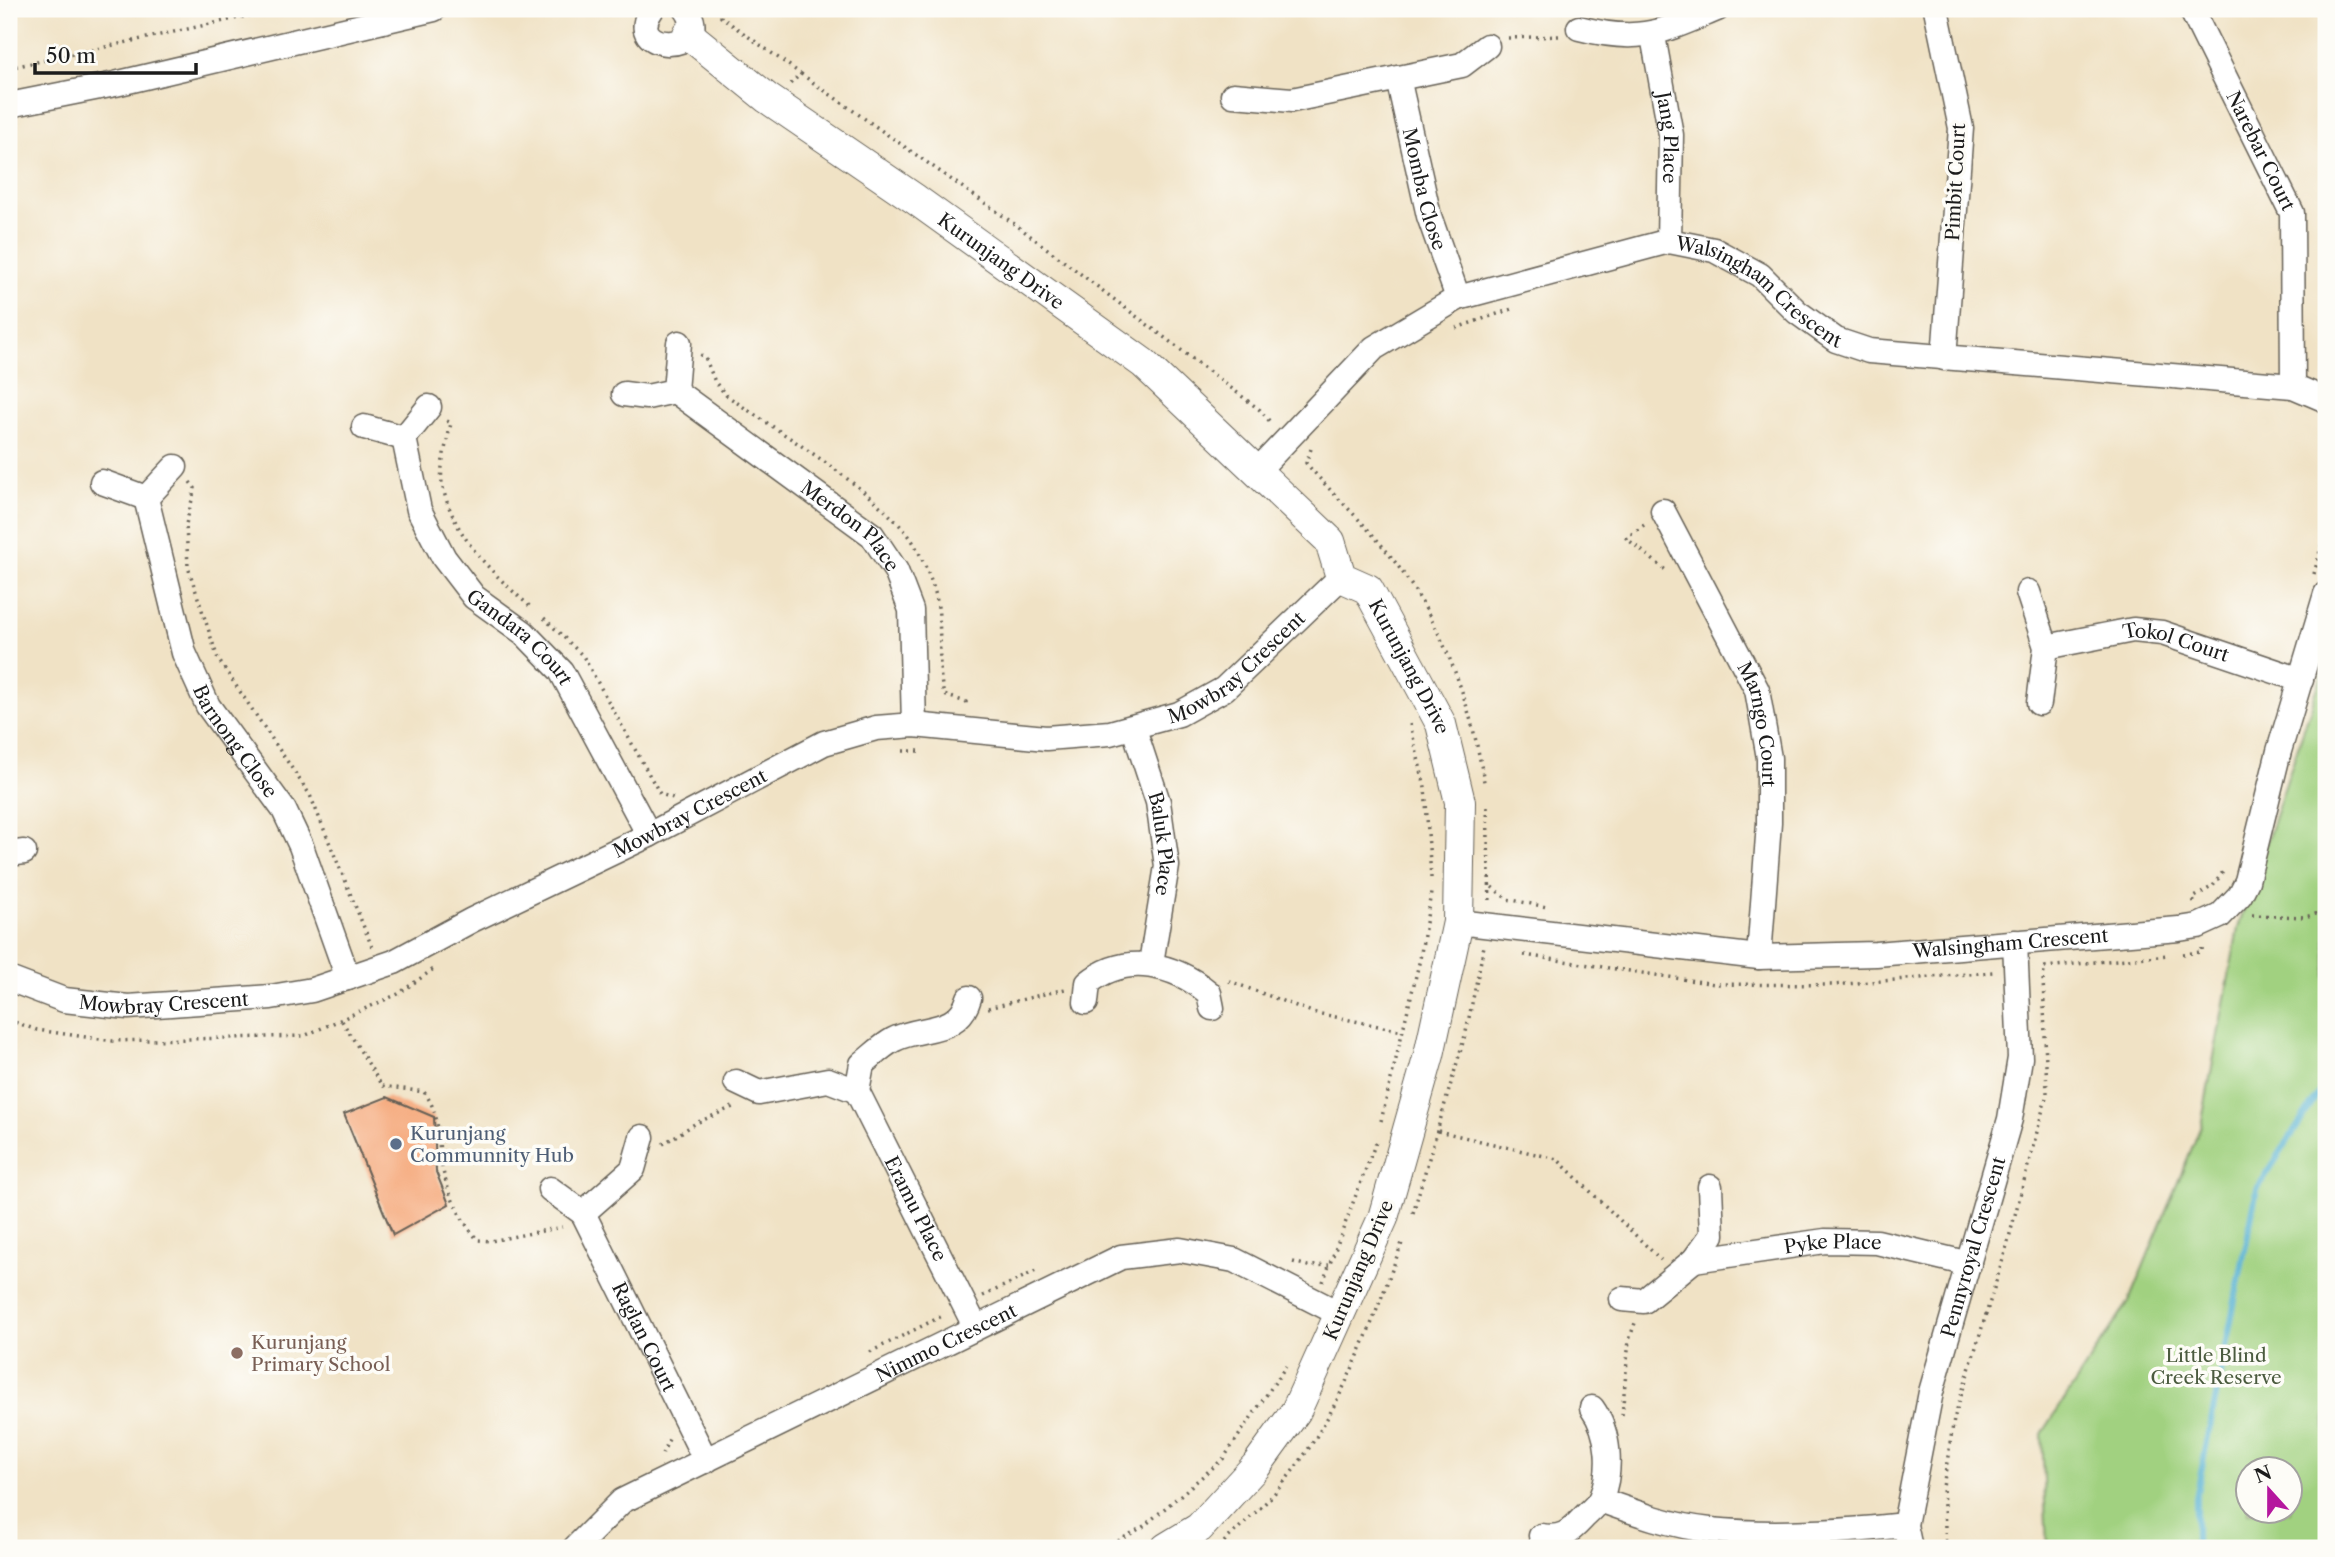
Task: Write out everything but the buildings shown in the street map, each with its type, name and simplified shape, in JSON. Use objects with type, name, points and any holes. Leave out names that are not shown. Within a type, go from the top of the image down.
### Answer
[{"type":"street","points":[[9,105],[115,84],[434,9]]},
{"type":"street","points":[[1579,28],[1612,37],[1653,36],[1717,9]]},
{"type":"street","name":"Pimbit Court","points":[[1936,9],[1961,128],[1944,358]]},
{"type":"street","name":"Narebar Court","points":[[2191,9],[2292,213],[2293,386]]},
{"type":"street","points":[[644,10],[650,35],[662,44],[677,44],[687,21]]},
{"type":"street","name":"Kurunjang Drive","points":[[687,21],[767,98],[915,199],[1143,363],[1258,470],[1330,541],[1340,577],[1368,589],[1441,724],[1460,802],[1458,922],[1429,1055],[1384,1218],[1296,1411],[1256,1466],[1199,1528],[1166,1548]]},
{"type":"street","name":"Jang Place","points":[[1653,36],[1671,135],[1669,241]]},
{"type":"street","points":[[1233,95],[1292,100],[1462,65],[1487,46]]},
{"type":"street","name":"Momba Close","points":[[1398,78],[1429,216],[1458,298]]},
{"type":"street","name":"Walsingham Crescent","points":[[1258,470],[1374,348],[1458,298],[1669,241],[1713,250],[1760,275],[1797,312],[1836,341],[1869,351],[2293,386],[2326,400]]},
{"type":"street","points":[[624,394],[647,397],[675,391],[679,343]]},
{"type":"street","name":"Merdon Place","points":[[675,391],[872,535],[896,571],[911,610],[914,725]]},
{"type":"street","points":[[364,427],[404,438],[429,407]]},
{"type":"street","name":"Gandara Court","points":[[404,438],[419,510],[444,558],[474,597],[523,633],[561,671],[649,835]]},
{"type":"street","points":[[102,482],[146,498],[175,467]]},
{"type":"street","name":"Barnong Close","points":[[146,498],[184,653],[208,706],[284,810],[301,846],[348,978]]},
{"type":"street","name":"Marngo Court","points":[[1663,511],[1757,690],[1769,758],[1769,823],[1759,957]]},
{"type":"street","name":"Mowbray Crescent","points":[[9,979],[64,1000],[128,1007],[271,997],[312,990],[378,967],[649,835],[824,743],[876,728],[914,725],[1046,738],[1134,729],[1179,714],[1224,689],[1340,577]]},
{"type":"street","name":"Walsingham Crescent","points":[[1458,922],[1759,957],[1877,954],[2198,926],[2220,916],[2231,906],[2247,881],[2279,751],[2301,680],[2319,587]]},
{"type":"street","points":[[2028,592],[2046,647],[2039,703]]},
{"type":"street","name":"Tokol Court","points":[[2046,647],[2133,630],[2162,633],[2301,680]]},
{"type":"street","name":"Baluk Place","points":[[1134,729],[1158,802],[1167,866],[1151,963]]},
{"type":"street","name":"Pennyroyal Crescent","points":[[1907,1536],[1931,1392],[2011,1119],[2020,1058],[2015,942]]},
{"type":"street","points":[[1087,993],[1100,973],[1151,963],[1189,976],[1209,993],[1212,1008]]},
{"type":"street","points":[[736,1082],[759,1093],[828,1080],[857,1091],[862,1064],[893,1040],[951,1024],[967,1005]]},
{"type":"street","name":"Eramu Place","points":[[857,1091],[975,1326]]},
{"type":"street","points":[[584,1215],[633,1169],[642,1138]]},
{"type":"street","points":[[1633,1300],[1694,1260],[1712,1235],[1710,1187]]},
{"type":"street","name":"Raglan Court","points":[[550,1189],[584,1215],[706,1461]]},
{"type":"street","name":"Pyke Place","points":[[1694,1260],[1825,1241],[1877,1242],[1969,1264]]},
{"type":"street","name":"Nimmo Crescent","points":[[575,1548],[622,1501],[975,1326],[1121,1257],[1180,1250],[1234,1260],[1340,1314]]},
{"type":"street","points":[[1541,1536],[1556,1538],[1569,1534],[1600,1500],[1609,1468],[1604,1433],[1592,1408]]},
{"type":"street","points":[[1600,1500],[1658,1520],[1710,1530],[1873,1528],[1907,1536]]},
{"type":"path","points":[[9,68],[279,9]]},
{"type":"path","points":[[1487,46],[1504,38],[1559,36],[1579,28]]},
{"type":"path","points":[[801,74],[1027,234],[1260,410],[1392,557],[1429,614],[1457,673],[1477,739],[1489,821],[1492,887],[1488,925],[1466,1032],[1411,1218]]},
{"type":"path","points":[[1447,331],[1521,306]]},
{"type":"path","points":[[1306,463],[1313,442]]},
{"type":"path","points":[[175,467],[195,488],[186,524],[188,567],[219,659],[310,794],[369,938],[378,967],[398,994]]},
{"type":"path","points":[[1663,511],[1626,538],[1671,574]]},
{"type":"path","points":[[2319,587],[2326,528]]},
{"type":"path","points":[[891,751],[928,751]]},
{"type":"path","points":[[1946,1548],[1943,1486],[1954,1419],[2006,1249],[2047,1094],[2045,967],[2202,952],[2193,898],[2213,886],[2226,868]]},
{"type":"path","points":[[1492,887],[1507,899],[1555,909]]},
{"type":"path","points":[[2243,914],[2305,917],[2326,911]]},
{"type":"path","points":[[9,1020],[37,1030],[113,1041],[161,1042],[304,1036],[398,994],[437,967]]},
{"type":"path","points":[[1189,976],[1220,978],[1312,1012],[1403,1031]]},
{"type":"path","points":[[967,1005],[1054,994],[1087,993]]},
{"type":"path","points":[[342,1021],[382,1086],[424,1092],[434,1105],[441,1135],[443,1169],[452,1198],[468,1229],[478,1240],[491,1241],[563,1227],[584,1215]]},
{"type":"path","points":[[635,1162],[696,1123],[770,1092]]},
{"type":"path","points":[[1217,1548],[1271,1497],[1305,1453],[1335,1404],[1372,1324],[1403,1242]]},
{"type":"path","points":[[1622,1421],[1633,1300],[1654,1253]]},
{"type":"path","points":[[651,1459],[663,1453],[670,1437]]},
{"type":"green space","name":"Little Blind Creek Reserve","points":[[2326,662],[2326,1548],[2047,1548],[2042,1434],[2129,1301],[2201,1126],[2238,928]]},
{"type":"waterway","points":[[2196,1548],[2196,1498],[2257,1189],[2326,1082]]},
{"type":"place","name":"Kurunjang Communnity Hub","points":[[396,1144]]},
{"type":"place","name":"Kurunjang Primary School","points":[[237,1353]]}]
